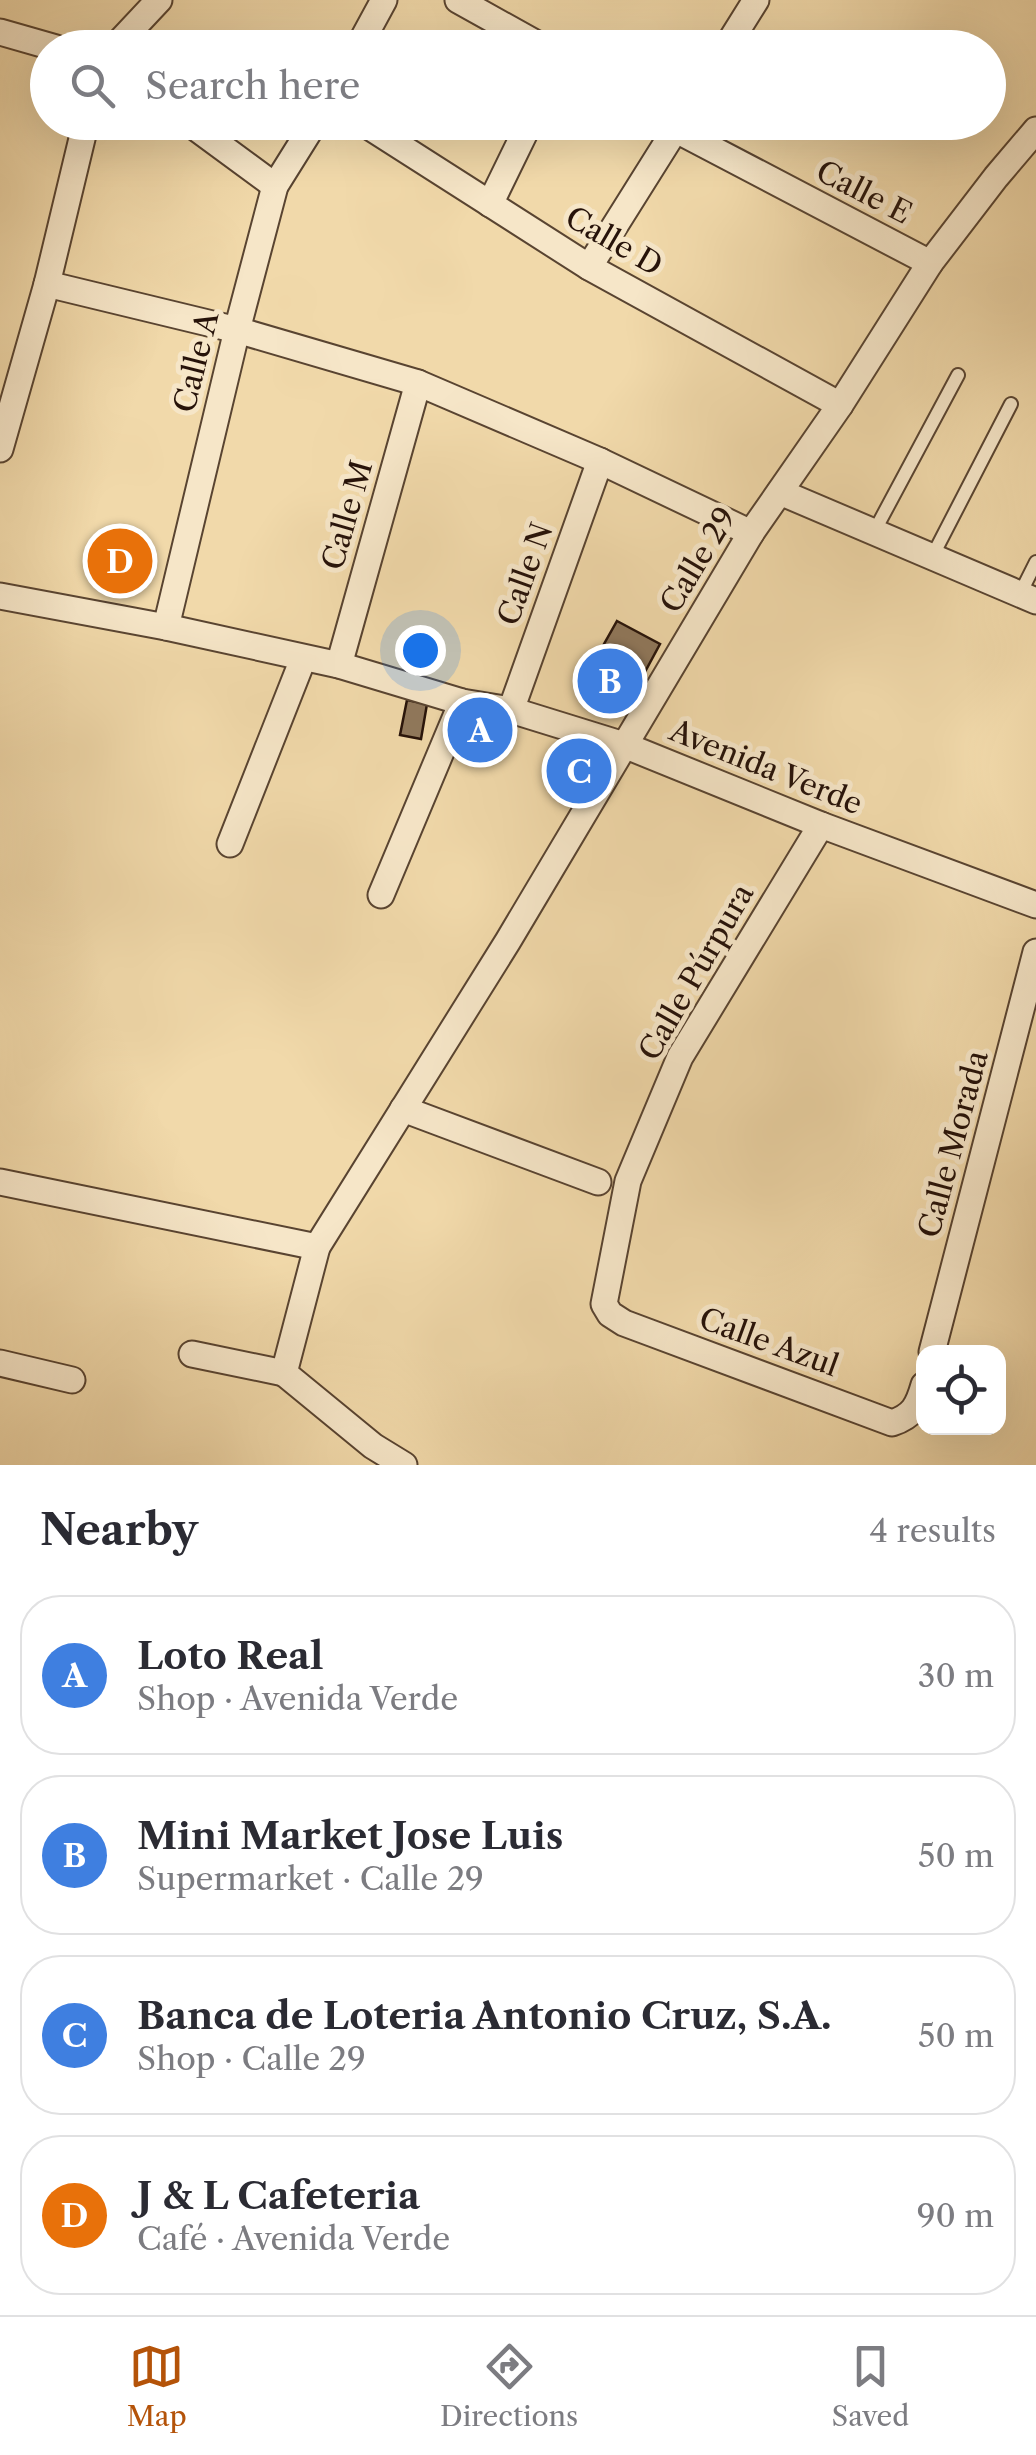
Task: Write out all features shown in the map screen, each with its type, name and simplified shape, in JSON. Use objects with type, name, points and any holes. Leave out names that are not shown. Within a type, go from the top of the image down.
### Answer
[{"type":"street","points":[[130,30],[158,0]]},
{"type":"street","points":[[368,30],[384,0]]},
{"type":"street","points":[[458,0],[512,30]]},
{"type":"street","points":[[737,30],[756,0]]},
{"type":"street","points":[[0,32],[30,41]]},
{"type":"street","name":"Calle 29","points":[[284,1373],[317,1247],[751,533],[840,405],[930,262],[1036,130]]},
{"type":"street","points":[[0,448],[47,284],[82,140]]},
{"type":"street","points":[[213,140],[276,186]]},
{"type":"street","name":"Calle A","points":[[166,627],[276,186],[304,140]]},
{"type":"street","name":"Calle D","points":[[390,140],[589,266],[840,405]]},
{"type":"street","points":[[490,204],[521,140]]},
{"type":"street","points":[[589,266],[663,140]]},
{"type":"street","name":"Calle E","points":[[700,140],[930,262]]},
{"type":"street","points":[[47,284],[237,330],[418,383],[600,461],[751,533]]},
{"type":"street","name":"Calle M","points":[[339,664],[418,383]]},
{"type":"street","name":"Calle N","points":[[510,710],[600,461]]},
{"type":"street","points":[[780,492],[1028,598]]},
{"type":"street","name":"Avenida Verde","points":[[0,596],[339,664],[462,702],[510,710],[624,745],[821,826],[1036,906]]},
{"type":"street","points":[[230,844],[304,659]]},
{"type":"street","points":[[382,895],[462,702]]},
{"type":"street","name":"Calle Púrpura","points":[[624,1323],[610,1314],[604,1304],[628,1181],[680,1057],[821,826]]},
{"type":"street","name":"Calle Morada","points":[[934,1345],[1036,952]]},
{"type":"street","points":[[404,1109],[598,1182]]},
{"type":"street","points":[[0,1182],[317,1247]]},
{"type":"street","name":"Calle Azul","points":[[624,1323],[892,1422],[906,1418],[916,1407]]},
{"type":"street","points":[[192,1354],[284,1373],[374,1446],[404,1465]]},
{"type":"street","points":[[0,1364],[72,1380]]},
{"type":"lane","points":[[874,532],[958,375]]},
{"type":"lane","points":[[932,557],[1011,404]]},
{"type":"lane","points":[[1028,598],[1036,562]]},
{"type":"building","points":[[103,542],[141,546],[137,580],[100,576]]},
{"type":"building","points":[[617,621],[660,644],[626,707],[582,683]]},
{"type":"building","points":[[407,700],[427,704],[421,739],[400,735]]},
{"type":"building","points":[[469,713],[498,720],[492,747],[463,740]]},
{"type":"building","points":[[570,744],[606,761],[588,799],[552,782]]},
{"type":"place","name":"J & L Cafeteria","points":[[120,561]]},
{"type":"place","name":"Mini Market Jose Luis","points":[[610,681]]},
{"type":"place","name":"Loto Real","points":[[480,730]]},
{"type":"place","name":"Banca de Loteria Antonio Cruz, S.A.","points":[[579,771]]}]
